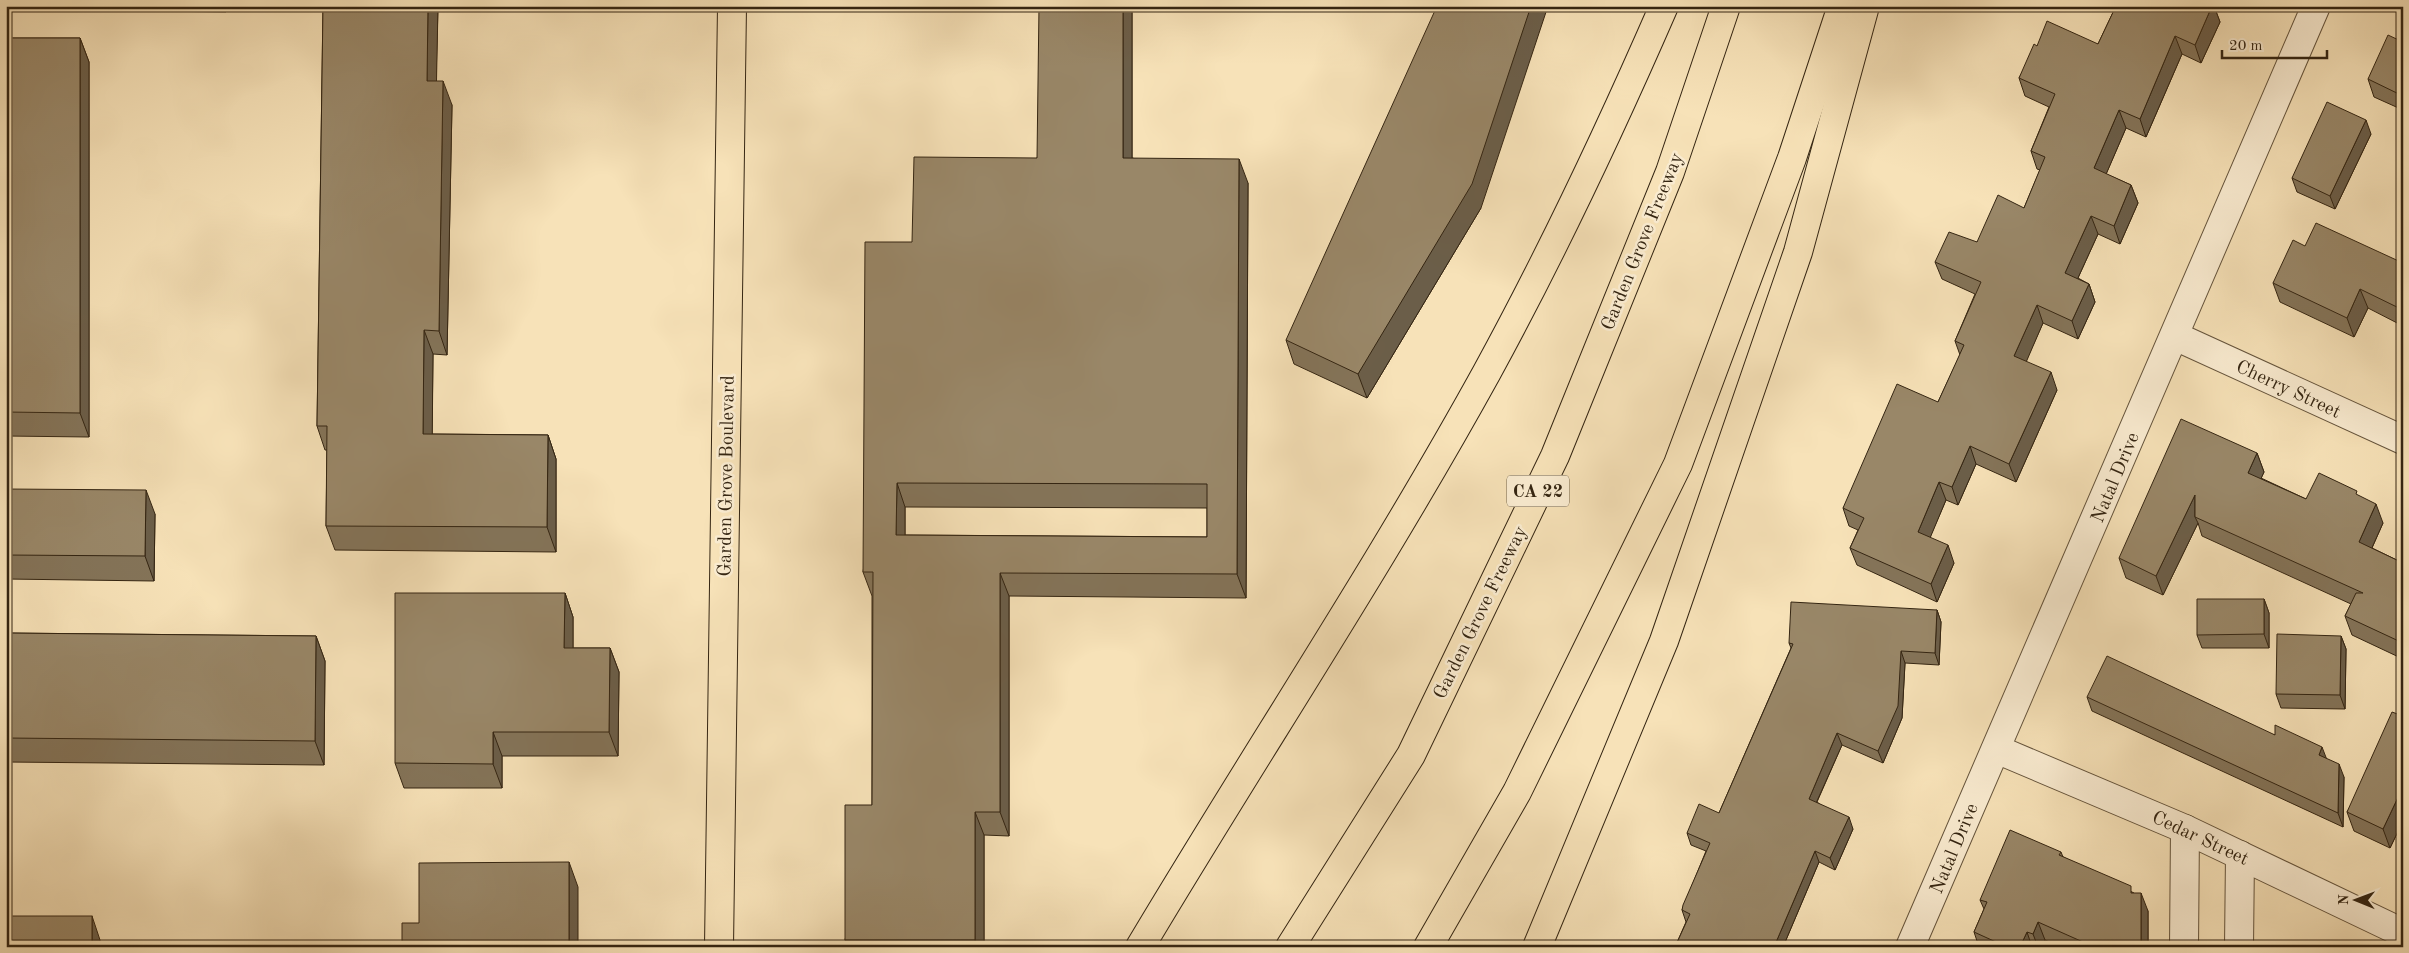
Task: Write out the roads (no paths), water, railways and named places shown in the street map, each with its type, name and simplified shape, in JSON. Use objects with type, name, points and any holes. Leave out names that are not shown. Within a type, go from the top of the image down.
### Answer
[{"type":"main road","name":"Garden Grove Boulevard","points":[[719,947],[732,6]]},
{"type":"main road","points":[[1140,947],[1374,567],[1487,371],[1600,151],[1664,6]]},
{"type":"main road","name":"Garden Grove Freeway","points":[[1290,947],[1411,754],[1555,456],[1670,172],[1726,6]]},
{"type":"main road","points":[[1428,947],[1517,792],[1678,464],[1792,158],[1842,6]]},
{"type":"main road","points":[[1537,947],[1667,631],[1798,252],[1865,6]]},
{"type":"street","name":"Natal Drive","points":[[1910,947],[2316,6]]},
{"type":"street","name":"Cherry Street","points":[[2175,336],[2403,440]]},
{"type":"street","name":"Cedar Street","points":[[1996,749],[2185,828],[2403,933]]},
{"type":"street","points":[[2184,947],[2185,828]]},
{"type":"street","points":[[2239,947],[2240,855]]}]
